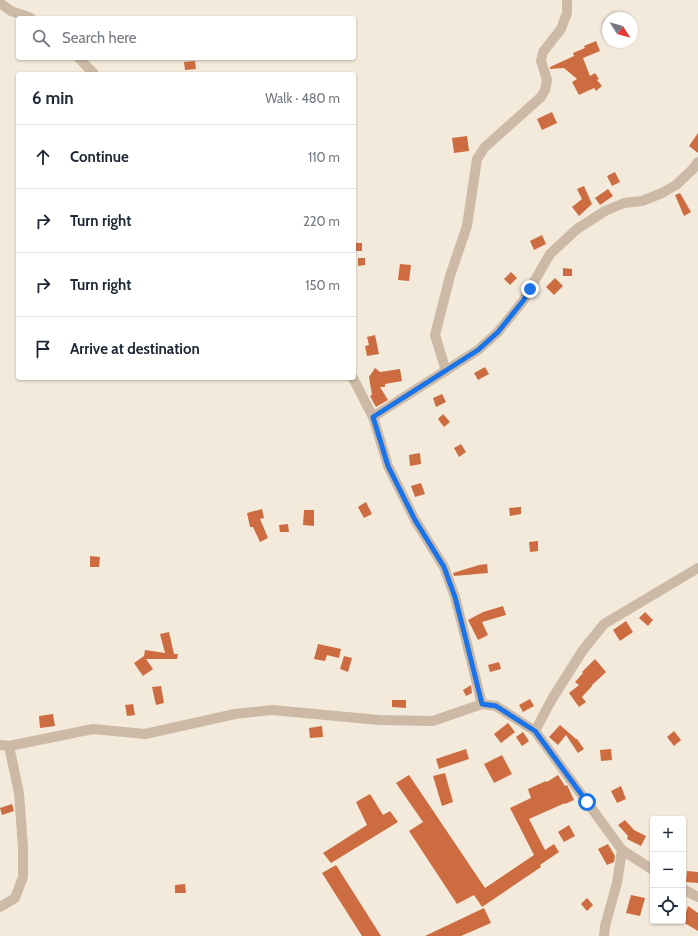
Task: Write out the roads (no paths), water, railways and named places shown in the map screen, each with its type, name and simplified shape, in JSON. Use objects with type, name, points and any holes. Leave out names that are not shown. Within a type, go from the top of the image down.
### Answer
[{"type":"street","points":[[446,371],[435,335],[450,276],[467,226],[477,159],[485,147],[541,97],[545,90],[547,80],[541,61],[543,52],[561,30],[567,13],[567,0]]},
{"type":"street","points":[[0,3],[11,11],[25,16]]},
{"type":"street","points":[[81,60],[92,72]]},
{"type":"street","points":[[373,417],[478,350],[498,332],[523,301],[550,254],[577,229],[617,205],[642,201],[662,193],[676,185],[693,169],[698,162]]},
{"type":"street","points":[[354,380],[373,417],[388,466],[415,520],[444,567],[457,605],[482,704]]},
{"type":"street","points":[[535,731],[552,698],[583,650],[604,624],[698,568]]},
{"type":"street","points":[[0,907],[15,898],[22,877],[23,848],[19,793],[4,745],[93,729],[145,734],[235,714],[272,710],[379,720],[433,721],[482,704],[496,706],[535,731],[622,850],[650,868]]},
{"type":"street","points":[[604,936],[605,926],[617,883],[622,850]]},
{"type":"street","points":[[686,891],[698,897]]}]
